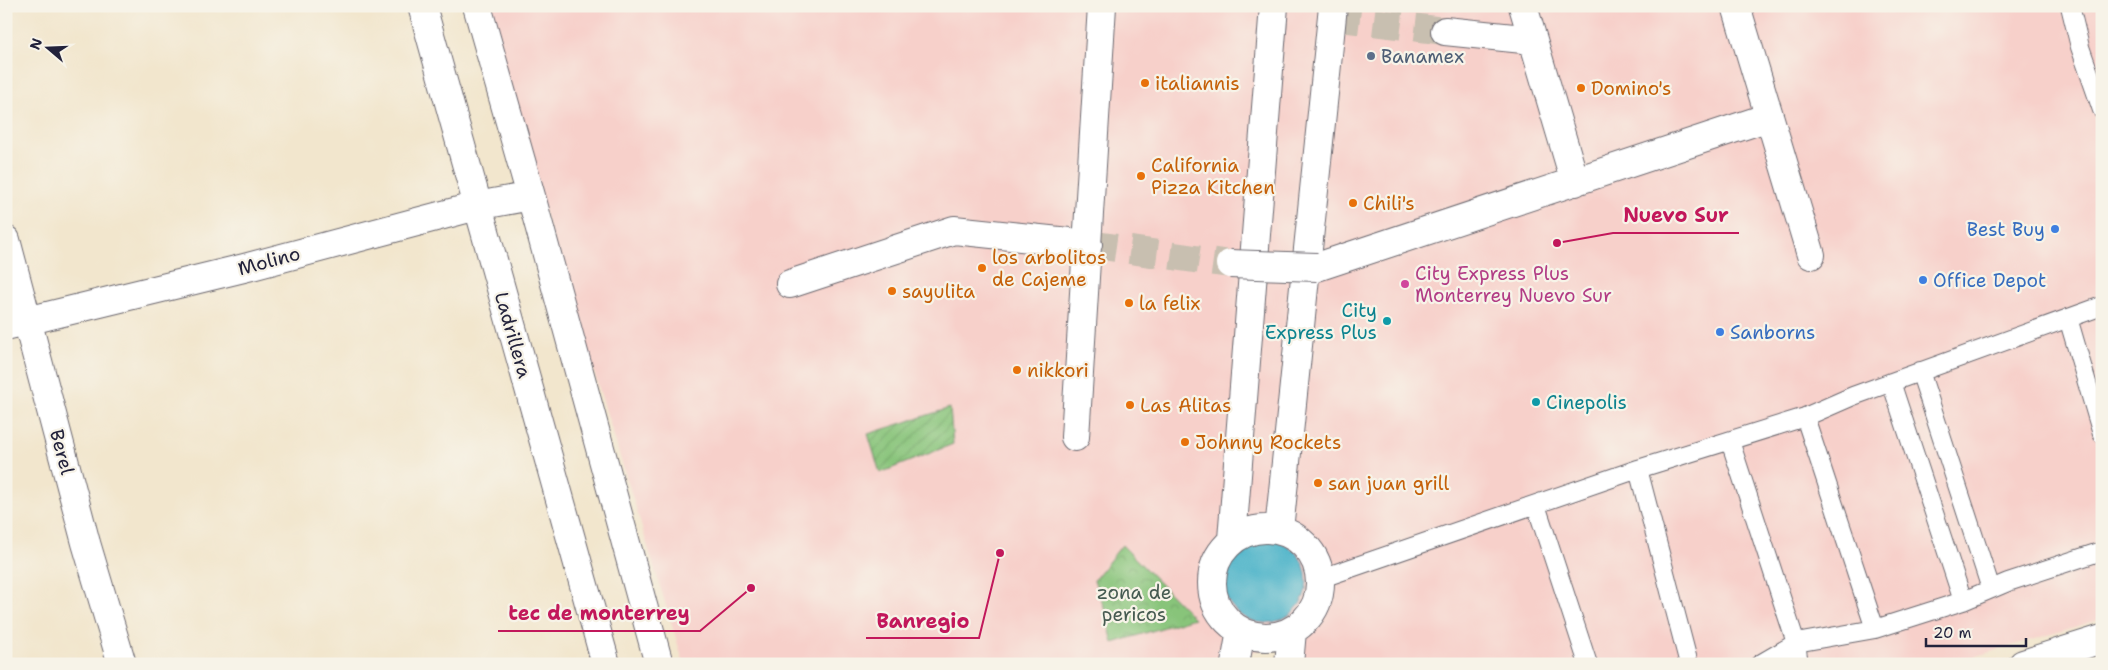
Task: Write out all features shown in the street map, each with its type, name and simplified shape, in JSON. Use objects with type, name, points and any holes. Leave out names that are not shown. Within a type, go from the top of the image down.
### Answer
[{"type":"street","name":"Ladrillera","points":[[422,6],[606,664]]},
{"type":"street","points":[[476,6],[531,196],[655,663]]},
{"type":"street","points":[[1076,436],[1102,6]]},
{"type":"street","points":[[1232,540],[1274,6]]},
{"type":"street","points":[[1279,530],[1333,6]]},
{"type":"street","points":[[1523,6],[1576,182]]},
{"type":"street","points":[[1736,6],[1811,255]]},
{"type":"street","points":[[1445,31],[1533,40]]},
{"type":"street","points":[[1230,264],[1317,267],[1769,118]]},
{"type":"street","name":"Molino","points":[[17,323],[244,268],[477,206],[531,196]]},
{"type":"street","points":[[790,284],[954,230],[1088,244]]},
{"type":"street","name":"Berel","points":[[6,240],[17,323],[122,664]]},
{"type":"street","points":[[1266,528],[1279,530],[1304,542],[1314,552],[1320,566],[1322,578],[1314,608],[1304,621],[1292,631],[1265,637],[1241,631],[1224,620],[1213,594],[1214,568],[1217,559],[1232,540],[1252,530],[1266,528]]},
{"type":"street","points":[[1235,664],[1241,631]]},
{"type":"street","points":[[1289,664],[1292,631]]},
{"type":"street","points":[[2023,664],[2102,639]]},
{"type":"lane","points":[[2070,6],[2080,47],[2097,78],[2101,103]]},
{"type":"lane","points":[[1322,578],[1638,469],[1805,417],[1891,382],[2102,306]]},
{"type":"lane","points":[[2068,318],[2102,434]]},
{"type":"lane","points":[[1920,372],[1991,589]]},
{"type":"lane","points":[[1891,382],[1963,601]]},
{"type":"lane","points":[[1805,417],[1875,629]]},
{"type":"lane","points":[[1730,441],[1796,643],[1799,664]]},
{"type":"lane","points":[[1638,469],[1689,664]]},
{"type":"lane","points":[[1536,505],[1588,664]]},
{"type":"lane","points":[[1760,664],[1796,643],[1875,629],[1963,601],[1991,589],[2102,551]]},
{"type":"shaded area","points":[[481,6],[2102,6],[2102,619],[1950,664],[1290,664],[1287,642],[1211,664],[684,664]]},
{"type":"green space","points":[[950,408],[953,444],[880,473],[868,434]]},
{"type":"green space","name":"zona de pericos","points":[[1122,545],[1194,618],[1113,643],[1105,610],[1094,580]]},
{"type":"water","points":[[1265,539],[1281,542],[1295,551],[1304,565],[1307,581],[1304,597],[1295,611],[1281,620],[1265,623],[1249,620],[1235,611],[1226,597],[1223,581],[1226,565],[1235,551],[1249,542]]},
{"type":"tunnel","points":[[1332,17],[1445,31]]},
{"type":"tunnel","points":[[1088,244],[1230,264]]},
{"type":"place","name":"Banamex","points":[[1371,56]]},
{"type":"place","name":"italiannis","points":[[1145,83]]},
{"type":"place","name":"Domino's","points":[[1581,88]]},
{"type":"place","name":"California Pizza Kitchen","points":[[1141,176]]},
{"type":"place","name":"Chili's","points":[[1353,203]]},
{"type":"place","name":"Best Buy","points":[[2055,229]]},
{"type":"place","name":"Nuevo Sur","points":[[1557,243]]},
{"type":"place","name":"los arbolitos de Cajeme","points":[[982,268]]},
{"type":"place","name":"Office Depot","points":[[1923,280]]},
{"type":"place","name":"City Express Plus Monterrey Nuevo Sur","points":[[1405,284]]},
{"type":"place","name":"sayulita","points":[[892,291]]},
{"type":"place","name":"la felix","points":[[1129,303]]},
{"type":"place","name":"City Express Plus","points":[[1387,321]]},
{"type":"place","name":"Sanborns","points":[[1720,332]]},
{"type":"place","name":"nikkori","points":[[1017,370]]},
{"type":"place","name":"Cinepolis","points":[[1536,402]]},
{"type":"place","name":"Las Alitas","points":[[1130,405]]},
{"type":"place","name":"Johnny Rockets","points":[[1185,442]]},
{"type":"place","name":"san juan grill","points":[[1318,483]]},
{"type":"place","name":"Banregio","points":[[1000,553]]},
{"type":"place","name":"tec de monterrey","points":[[751,588]]}]
